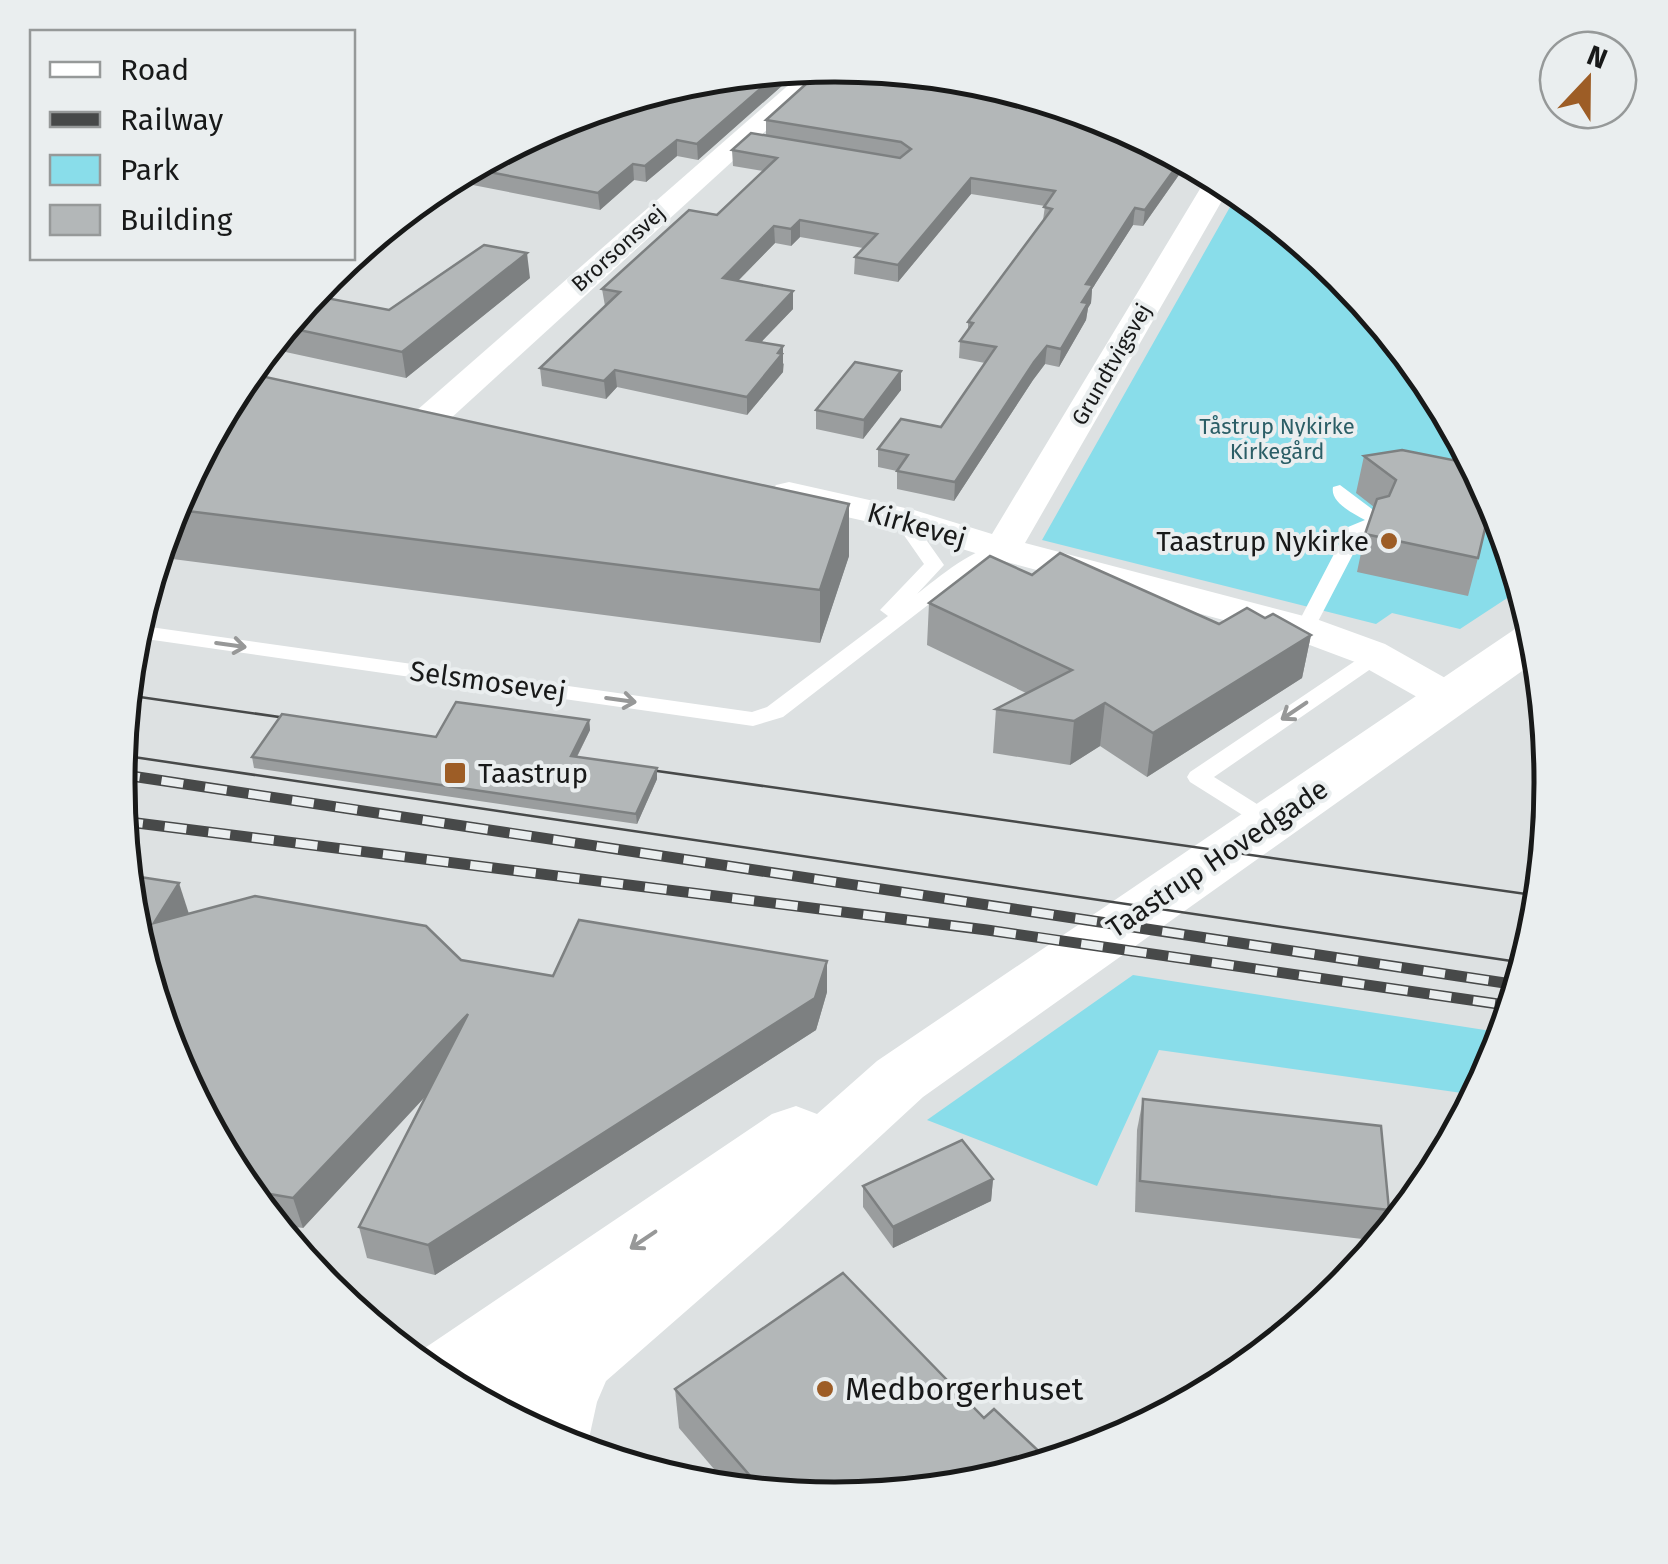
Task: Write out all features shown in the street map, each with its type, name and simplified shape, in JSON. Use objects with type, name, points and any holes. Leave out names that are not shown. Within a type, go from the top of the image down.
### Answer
[{"type":"street","name":"Brorsonsvej","points":[[423,423],[750,141],[809,83]]},
{"type":"street","name":"Grundtvigsvej","points":[[1002,550],[1212,193]]},
{"type":"street","name":"Kirkevej","points":[[1002,550],[922,548],[751,497],[900,518],[1002,550],[1305,629],[1370,653],[1448,698]]},
{"type":"street","name":"Taastrup Hovedgade","points":[[513,1403],[578,1359],[756,1209],[900,1079],[1520,649]]},
{"type":"street","name":"Taastrup Hovedgade","points":[[454,1369],[824,1112],[900,1079]]},
{"type":"street","points":[[555,1423],[559,1402],[578,1359]]},
{"type":"lane","points":[[1305,629],[1358,528],[1370,528],[1375,518],[1350,504],[1340,491]]},
{"type":"lane","points":[[900,518],[922,548]]},
{"type":"lane","name":"Selsmosevej","points":[[828,672],[934,565],[922,548]]},
{"type":"lane","name":"Selsmosevej","points":[[151,633],[754,719],[775,712],[961,570],[1002,550]]},
{"type":"lane","points":[[1268,822],[1198,776],[1368,662],[1370,653]]},
{"type":"green space","name":"Tåstrup Nykirke Kirkegård","points":[[1231,206],[1329,287],[1416,393],[1480,514],[1509,597],[1460,629],[1392,613],[1376,624],[1042,540]]},
{"type":"green space","points":[[1133,975],[1487,1030],[1460,1093],[1159,1050],[1097,1186],[927,1120]]},
{"type":"building","points":[[807,83],[925,88],[1015,106],[1059,120],[1174,171],[1145,210],[1135,208],[1086,284],[1093,285],[1082,302],[1088,303],[1061,349],[1047,346],[1034,362],[955,482],[897,471],[908,455],[878,449],[901,419],[941,427],[996,347],[960,341],[973,323],[968,322],[1052,209],[1044,207],[1055,191],[971,178],[898,265],[855,257],[877,234],[800,220],[791,229],[774,226],[723,278],[793,291],[747,340],[783,346],[778,353],[782,354],[747,397],[615,370],[604,381],[540,368],[620,292],[602,289],[689,210],[717,215],[777,158],[732,150],[751,133],[900,158],[911,149],[901,142],[766,120]]},
{"type":"building","points":[[763,86],[697,144],[677,140],[645,166],[633,164],[598,193],[491,172],[566,136],[653,106]]},
{"type":"building","points":[[484,245],[527,253],[402,352],[300,330],[329,298],[389,310]]},
{"type":"building","points":[[855,362],[901,371],[864,420],[816,410]]},
{"type":"building","points":[[264,377],[849,504],[820,590],[189,511],[228,432]]},
{"type":"building","points":[[1402,450],[1455,460],[1485,528],[1478,558],[1365,534],[1377,499],[1389,496],[1396,480],[1364,456]]},
{"type":"building","points":[[1060,553],[1219,624],[1247,608],[1265,618],[1273,614],[1311,635],[1153,733],[1105,703],[1074,721],[996,709],[1072,670],[929,603],[990,556],[1032,575]]},
{"type":"building","points":[[456,702],[589,720],[571,756],[657,768],[636,814],[252,757],[282,714],[436,737]]},
{"type":"building","points":[[141,877],[179,883],[154,923],[255,896],[426,926],[461,960],[553,976],[579,920],[827,961],[815,998],[428,1245],[359,1227],[468,1014],[293,1198],[269,1194],[228,1132],[207,1091],[188,1050],[158,963]]},
{"type":"building","points":[[1143,1099],[1381,1126],[1389,1208],[1387,1210],[1140,1181]]},
{"type":"building","points":[[962,1140],[993,1179],[893,1227],[863,1186]]},
{"type":"building","name":"Medborgerhuset","points":[[843,1273],[984,1418],[994,1409],[1038,1451],[925,1476],[834,1482],[751,1477],[675,1389]]},
{"type":"tram line","points":[[139,697],[307,721]]},
{"type":"tram line","points":[[136,757],[1510,961]]},
{"type":"tram line","points":[[629,767],[1524,894]]},
{"type":"railway","points":[[135,777],[1504,983]]},
{"type":"railway","points":[[136,823],[987,930],[1497,1004]]},
{"type":"place","name":"Taastrup Nykirke","points":[[1389,541]]},
{"type":"place","name":"Taastrup","points":[[455,773]]},
{"type":"place","name":"Medborgerhuset","points":[[825,1389]]}]
